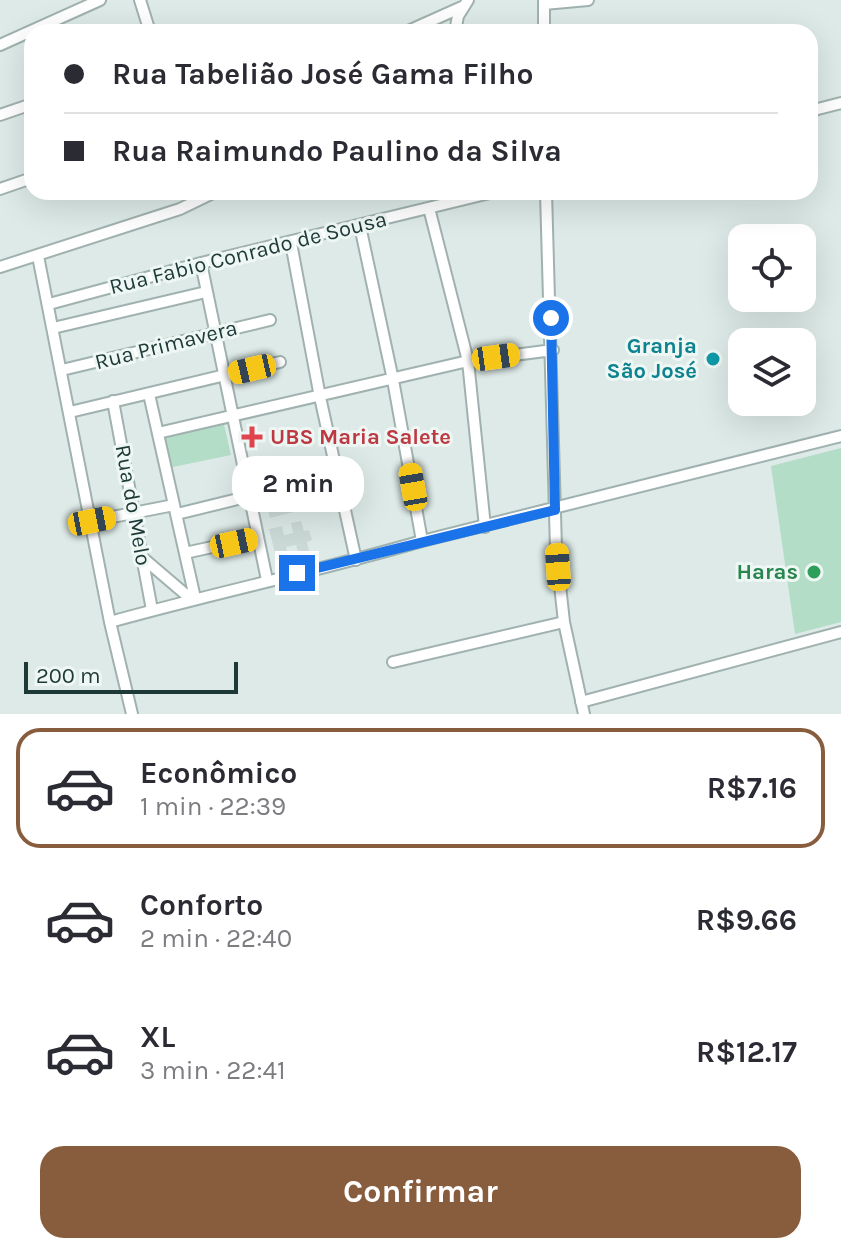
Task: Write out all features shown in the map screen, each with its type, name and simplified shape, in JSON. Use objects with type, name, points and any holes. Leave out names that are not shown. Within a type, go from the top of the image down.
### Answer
[{"type":"street","points":[[47,24],[100,0]]},
{"type":"street","points":[[140,0],[148,24]]},
{"type":"street","points":[[544,24],[544,2],[588,0]]},
{"type":"street","points":[[423,24],[466,3]]},
{"type":"street","points":[[458,24],[466,3]]},
{"type":"street","points":[[0,45],[24,34]]},
{"type":"street","points":[[818,109],[841,103]]},
{"type":"street","points":[[0,115],[24,107]]},
{"type":"street","points":[[0,189],[24,181]]},
{"type":"street","points":[[0,267],[180,209],[196,200]]},
{"type":"street","name":"Rua Fabio Conrado de Sousa","points":[[49,304],[201,263],[462,200]]},
{"type":"street","points":[[546,200],[553,350],[555,510],[564,622],[584,714]]},
{"type":"street","points":[[429,208],[468,361],[485,527]]},
{"type":"street","points":[[360,226],[393,380],[422,541]]},
{"type":"street","points":[[291,243],[320,397],[356,560]]},
{"type":"street","points":[[38,256],[110,622],[132,714]]},
{"type":"street","points":[[201,263],[267,580]]},
{"type":"street","points":[[53,328],[206,292]]},
{"type":"street","name":"Rua Primavera","points":[[62,370],[270,320]]},
{"type":"street","points":[[158,433],[468,361],[553,350]]},
{"type":"street","points":[[70,412],[280,362]]},
{"type":"street","points":[[149,394],[193,598]]},
{"type":"street","name":"Rua do Melo","points":[[113,401],[152,610]]},
{"type":"street","points":[[110,622],[193,598],[356,560],[841,436]]},
{"type":"street","points":[[92,521],[250,496]]},
{"type":"street","points":[[185,553],[258,537]]},
{"type":"street","points":[[143,558],[193,598]]},
{"type":"street","points":[[393,662],[564,622]]},
{"type":"street","points":[[581,702],[841,632]]},
{"type":"shaded area","points":[[298,490],[302,510],[270,518],[265,499]]},
{"type":"shaded area","points":[[301,521],[304,531],[309,530],[312,540],[307,542],[311,562],[302,564],[296,545],[286,547],[291,567],[279,569],[269,529],[282,526],[284,535],[293,533],[291,523]]},
{"type":"green space","points":[[224,424],[231,455],[168,468],[161,437]]},
{"type":"green space","name":"Haras","points":[[841,448],[841,622],[795,634],[771,466]]},
{"type":"place","name":"Granja São José","points":[[713,359]]},
{"type":"place","name":"UBS Maria Salete","points":[[252,437]]},
{"type":"place","name":"Haras","points":[[814,572]]},
{"type":"route","points":[[297,573],[555,510],[551,318]]}]
